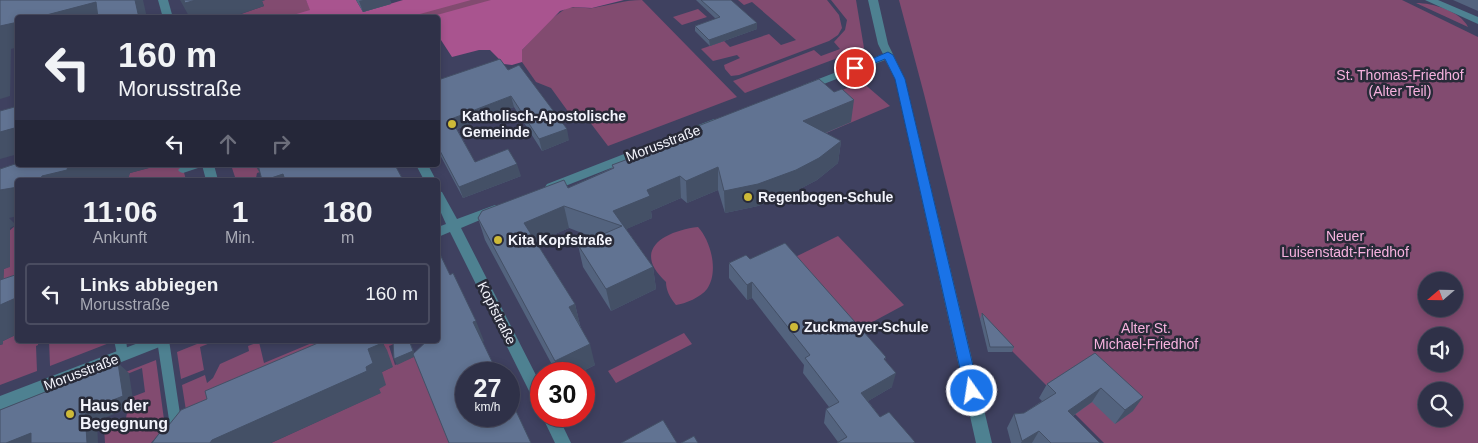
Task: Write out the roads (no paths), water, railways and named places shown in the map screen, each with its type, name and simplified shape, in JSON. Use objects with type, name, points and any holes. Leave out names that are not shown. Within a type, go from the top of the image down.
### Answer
[{"type":"street","points":[[163,0],[167,15]]},
{"type":"street","points":[[873,0],[883,44],[900,79],[984,443]]},
{"type":"street","points":[[1430,0],[1478,22]]},
{"type":"street","points":[[801,89],[888,55]]},
{"type":"street","name":"Morusstraße","points":[[538,192],[726,119]]},
{"type":"street","name":"Kopfstraße","points":[[440,199],[530,378]]},
{"type":"street","points":[[440,231],[504,206]]},
{"type":"street","name":"Morusstraße","points":[[0,403],[154,343]]},
{"type":"street","points":[[555,427],[563,443]]},
{"type":"lane","points":[[183,170],[192,167]]},
{"type":"lane","points":[[120,343],[122,356]]},
{"type":"lane","points":[[162,343],[177,434],[171,443]]},
{"type":"place","name":"Katholisch-Apostolische Gemeinde","points":[[452,124]]},
{"type":"place","name":"Regenbogen-Schule","points":[[748,197]]},
{"type":"place","name":"Kita Kopfstraße","points":[[498,240]]},
{"type":"place","name":"Zuckmayer-Schule","points":[[794,327]]},
{"type":"place","name":"Haus der Begegnung","points":[[70,414]]},
{"type":"park label","name":"St. Thomas-Friedhof (Alter Teil)","points":[[1400,84]]},
{"type":"park label","name":"Neuer Luisenstadt-Friedhof","points":[[1345,244]]},
{"type":"park label","name":"Alter St. Michael-Friedhof","points":[[1146,336]]}]
